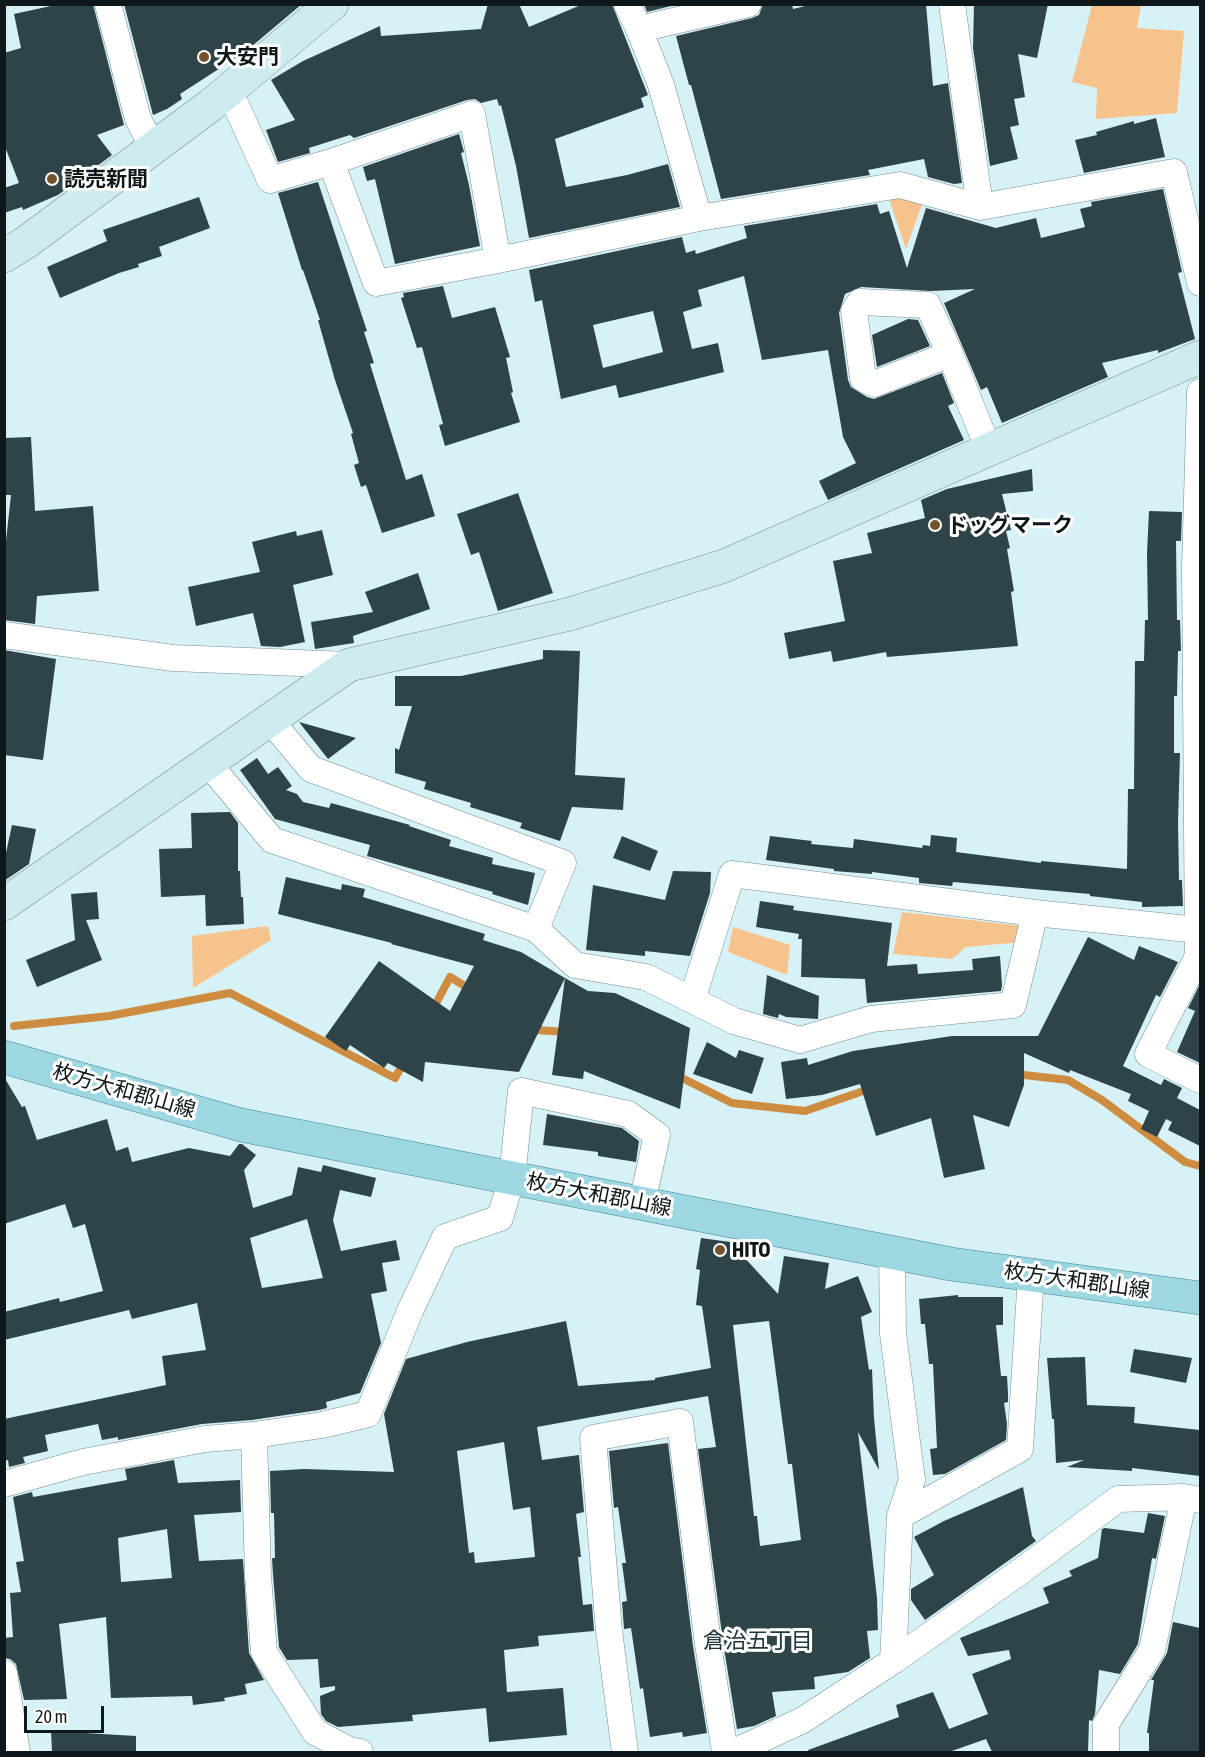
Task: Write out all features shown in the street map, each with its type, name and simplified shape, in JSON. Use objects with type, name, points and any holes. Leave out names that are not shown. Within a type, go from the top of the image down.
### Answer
[{"type":"main road","name":"枚方大和郡山線","points":[[4,1057],[241,1125],[951,1264],[1200,1298]]},
{"type":"street","points":[[108,4],[138,119],[153,148]]},
{"type":"street","points":[[4,256],[28,241],[229,90],[332,4]]},
{"type":"street","points":[[627,4],[661,85],[699,218]]},
{"type":"street","points":[[639,29],[721,7],[748,4]]},
{"type":"street","points":[[952,4],[980,207]]},
{"type":"street","points":[[229,90],[270,180],[331,162],[471,114],[498,260]]},
{"type":"street","points":[[331,162],[376,283],[699,218],[900,185],[980,207],[1174,172],[1200,283]]},
{"type":"street","points":[[950,354],[989,450]]},
{"type":"street","points":[[4,635],[173,658],[349,665],[570,614],[724,566],[1200,357]]},
{"type":"street","points":[[1200,392],[1196,567],[1199,957],[1148,1054],[1200,1080]]},
{"type":"street","points":[[4,904],[349,665]]},
{"type":"street","points":[[270,720],[311,768],[563,863],[536,929]]},
{"type":"street","points":[[208,763],[272,840],[536,929],[575,965],[646,976],[734,1022],[800,1040],[871,1019],[1013,1005],[1035,913]]},
{"type":"street","points":[[692,1000],[732,874],[1035,913],[1198,930]]},
{"type":"street","points":[[4,1484],[83,1462],[205,1439],[254,1435],[322,1425],[368,1414],[410,1311],[445,1237],[500,1218],[512,1178],[521,1091],[628,1114],[657,1135],[642,1203]]},
{"type":"street","points":[[892,1252],[893,1334],[912,1480],[900,1516],[893,1661]]},
{"type":"street","points":[[900,1516],[1020,1449],[1030,1275]]},
{"type":"street","points":[[625,1752],[609,1631],[593,1438],[680,1422],[708,1644],[725,1752]]},
{"type":"street","points":[[254,1435],[258,1576],[264,1652],[315,1732],[349,1750],[360,1752]]},
{"type":"street","points":[[734,1752],[803,1720],[893,1661],[1017,1574],[1118,1499],[1192,1498],[1152,1650],[1106,1724],[1106,1752]]},
{"type":"street","points":[[4,1673],[17,1752]]},
{"type":"shaded area","points":[[1092,5],[1141,5],[1137,28],[1184,31],[1177,113],[1096,119],[1097,88],[1072,82]]},
{"type":"shaded area","points":[[888,196],[924,199],[906,249]]},
{"type":"shaded area","points":[[902,912],[1022,926],[1022,942],[966,947],[952,959],[893,954]]},
{"type":"shaded area","points":[[268,926],[271,940],[193,988],[192,936]]},
{"type":"shaded area","points":[[733,927],[790,945],[787,975],[728,952]]},
{"type":"building","points":[[60,4],[93,4],[124,125],[97,135],[112,155],[58,195],[23,210],[22,207],[4,213],[4,188],[19,183],[4,144],[4,53],[21,48],[14,14]]},
{"type":"building","points":[[124,4],[302,4],[245,52],[180,94],[182,99],[153,115]]},
{"type":"building","points":[[488,4],[519,4],[529,27],[583,4],[612,4],[648,95],[641,98],[644,107],[555,139],[566,187],[668,164],[680,207],[529,238],[516,166],[501,105],[499,106],[497,99],[481,103],[475,99],[467,100],[354,138],[350,135],[309,148],[310,153],[278,162],[266,130],[295,120],[271,80],[303,61],[380,26],[381,36],[481,29]]},
{"type":"building","points":[[644,4],[679,4],[647,12]]},
{"type":"building","points":[[763,4],[792,4],[793,9],[813,4],[926,4],[933,86],[948,83],[962,183],[954,184],[928,177],[924,159],[868,170],[870,175],[721,199],[676,36],[752,18],[759,15]]},
{"type":"building","points":[[974,4],[1048,4],[1037,58],[1018,54],[1025,97],[1014,99],[1019,125],[1010,127],[1018,159],[990,166],[973,48]]},
{"type":"building","points":[[1156,118],[1165,157],[1084,173],[1075,140],[1097,135],[1096,132],[1134,121],[1134,124]]},
{"type":"building","points":[[459,134],[480,246],[395,264],[375,179],[367,181],[363,167]]},
{"type":"building","points":[[318,182],[367,331],[364,332],[374,363],[370,364],[406,480],[422,474],[435,516],[382,533],[366,485],[361,487],[354,465],[359,463],[351,434],[353,433],[335,380],[318,320],[320,320],[278,193]]},
{"type":"building","points":[[1163,189],[1182,272],[1178,273],[1195,339],[1158,353],[1158,350],[1102,363],[1108,377],[1002,423],[987,387],[981,390],[944,303],[975,289],[931,291],[861,287],[845,294],[839,313],[848,380],[851,387],[874,399],[942,373],[954,403],[948,406],[964,440],[828,500],[819,481],[856,463],[843,437],[828,350],[762,360],[744,276],[698,290],[702,306],[683,312],[692,349],[718,343],[724,372],[619,398],[616,385],[561,399],[542,300],[535,302],[529,270],[682,237],[686,253],[695,250],[696,254],[747,238],[744,226],[877,204],[880,214],[889,211],[907,268],[926,208],[996,228],[1036,218],[1041,238],[1085,227],[1080,209],[1092,206],[1091,202]],"holes":[[[653,311],[663,352],[603,368],[593,325]]]},
{"type":"building","points":[[199,197],[210,228],[159,247],[162,256],[138,264],[139,267],[60,298],[47,267],[107,241],[103,230]]},
{"type":"building","points":[[443,286],[452,318],[495,307],[510,357],[506,358],[513,392],[511,393],[520,422],[445,446],[439,425],[443,424],[422,347],[417,348],[401,298],[404,297],[403,293]]},
{"type":"building","points":[[908,319],[918,320],[930,346],[877,367],[872,335]]},
{"type":"building","points":[[31,437],[35,511],[93,506],[99,591],[37,596],[35,624],[4,620],[4,559],[11,495],[4,495],[4,438]]},
{"type":"building","points":[[1032,469],[1033,491],[1002,494],[1011,530],[1006,531],[1010,548],[1007,549],[1014,591],[1011,592],[1018,646],[887,657],[886,652],[833,662],[831,651],[789,659],[784,633],[845,621],[833,561],[872,553],[867,533],[925,518],[921,500],[947,489]]},
{"type":"building","points":[[518,493],[553,593],[498,611],[479,552],[471,555],[457,514]]},
{"type":"building","points":[[1149,511],[1182,512],[1181,541],[1176,541],[1177,620],[1180,620],[1181,651],[1178,651],[1177,696],[1174,696],[1174,753],[1180,753],[1179,880],[1182,880],[1183,906],[1142,907],[1142,902],[1090,896],[1090,894],[953,882],[952,886],[919,883],[919,878],[872,872],[872,874],[834,871],[834,869],[766,860],[770,836],[812,841],[811,844],[853,848],[854,839],[922,848],[923,845],[930,846],[931,835],[957,838],[956,852],[1041,863],[1041,861],[1127,869],[1128,789],[1134,789],[1135,661],[1144,661],[1145,620],[1148,620]]},
{"type":"building","points":[[322,530],[333,575],[293,585],[305,642],[280,647],[261,646],[253,613],[196,626],[188,587],[260,572],[252,542],[296,531],[297,536]]},
{"type":"building","points":[[418,573],[430,609],[353,636],[354,643],[315,649],[311,622],[373,612],[365,592]]},
{"type":"building","points":[[4,650],[56,659],[43,760],[4,755]]},
{"type":"building","points":[[543,650],[580,651],[575,775],[625,778],[623,810],[572,807],[560,841],[520,828],[522,823],[470,807],[471,803],[424,789],[426,782],[395,773],[395,748],[399,750],[412,706],[395,706],[395,676],[461,676],[543,659]]},
{"type":"building","points":[[299,722],[356,738],[328,759]]},
{"type":"building","points":[[257,758],[268,774],[278,767],[292,786],[286,790],[297,794],[303,802],[329,808],[331,803],[410,825],[451,840],[449,846],[493,858],[492,864],[535,873],[528,905],[492,894],[493,892],[367,856],[370,845],[275,819],[240,770]]},
{"type":"building","points":[[230,812],[238,823],[238,871],[240,871],[241,897],[243,897],[244,924],[206,926],[205,895],[161,897],[159,849],[192,848],[191,813]]},
{"type":"building","points":[[12,825],[36,829],[29,864],[4,881],[4,862]]},
{"type":"building","points":[[622,836],[658,851],[650,871],[613,858]]},
{"type":"building","points":[[673,871],[711,872],[710,893],[690,956],[645,951],[645,956],[586,950],[593,885],[665,900]]},
{"type":"building","points":[[286,877],[341,890],[342,884],[365,889],[363,897],[485,934],[483,940],[521,952],[565,978],[519,1072],[425,1062],[423,1082],[388,1063],[384,1068],[350,1045],[346,1051],[325,1037],[379,961],[450,1011],[474,966],[278,914]]},
{"type":"building","points":[[97,892],[99,919],[86,920],[102,960],[37,987],[26,960],[75,940],[71,894]]},
{"type":"building","points":[[760,901],[794,906],[793,910],[892,923],[887,966],[917,964],[918,974],[973,970],[972,959],[1000,956],[1001,991],[867,1003],[865,979],[801,977],[802,939],[798,939],[799,934],[756,927]]},
{"type":"building","points":[[1088,937],[1134,960],[1139,946],[1178,962],[1160,997],[1156,995],[1123,1066],[1161,1085],[1164,1079],[1182,1088],[1177,1098],[1200,1110],[1200,1146],[1168,1130],[1172,1122],[1166,1119],[1157,1137],[1141,1129],[1149,1111],[1128,1101],[1131,1094],[1070,1070],[1069,1073],[1024,1053],[1024,1085],[1009,1127],[973,1115],[985,1169],[944,1178],[931,1118],[876,1136],[860,1084],[822,1095],[786,1099],[781,1062],[807,1058],[808,1065],[853,1051],[952,1036],[1038,1036]]},
{"type":"building","points":[[767,975],[819,996],[818,1019],[786,1017],[779,1014],[778,1018],[763,1014]]},
{"type":"building","points":[[565,978],[588,991],[615,993],[690,1028],[680,1109],[584,1071],[583,1079],[552,1075]]},
{"type":"building","points":[[1200,984],[1200,1063],[1177,1052],[1195,1011],[1188,1008]]},
{"type":"building","points":[[707,1042],[736,1058],[739,1050],[764,1058],[752,1094],[693,1074]]},
{"type":"building","points":[[4,1077],[22,1107],[25,1106],[37,1140],[107,1119],[116,1151],[128,1147],[132,1162],[189,1148],[230,1156],[239,1144],[242,1144],[256,1155],[244,1170],[253,1208],[292,1195],[298,1167],[321,1172],[323,1165],[376,1178],[371,1197],[340,1190],[333,1220],[341,1251],[396,1240],[400,1260],[382,1263],[387,1291],[371,1294],[381,1343],[360,1393],[326,1402],[327,1408],[319,1410],[252,1420],[202,1424],[118,1440],[118,1437],[102,1440],[98,1424],[45,1435],[48,1451],[23,1457],[25,1463],[9,1467],[8,1460],[4,1461],[4,1419],[166,1385],[162,1356],[206,1350],[197,1303],[132,1319],[129,1310],[4,1340],[4,1312],[59,1298],[60,1302],[103,1291],[85,1224],[73,1228],[65,1204],[4,1224]],"holes":[[[307,1219],[323,1278],[262,1288],[250,1238]]]},
{"type":"building","points":[[547,1114],[622,1128],[639,1141],[636,1162],[598,1156],[598,1152],[543,1145]]},
{"type":"building","points":[[701,1238],[730,1242],[778,1294],[784,1256],[829,1263],[825,1289],[858,1276],[872,1312],[861,1317],[869,1370],[872,1369],[879,1470],[858,1432],[877,1598],[878,1630],[867,1631],[870,1658],[848,1672],[814,1677],[815,1689],[772,1692],[776,1716],[754,1726],[737,1729],[723,1642],[698,1449],[716,1447],[708,1396],[537,1427],[542,1460],[579,1455],[584,1512],[576,1514],[581,1557],[578,1557],[583,1605],[592,1604],[594,1631],[538,1636],[539,1646],[504,1650],[507,1692],[563,1688],[567,1735],[489,1742],[486,1708],[412,1715],[413,1721],[338,1727],[326,1721],[321,1714],[320,1696],[335,1690],[335,1686],[320,1688],[318,1659],[287,1660],[279,1647],[272,1558],[275,1558],[274,1513],[271,1513],[270,1471],[304,1469],[394,1472],[384,1414],[406,1359],[467,1342],[566,1321],[578,1386],[655,1380],[655,1378],[711,1368],[702,1306],[696,1305],[700,1270],[696,1269]],"holes":[[[769,1321],[788,1464],[792,1464],[801,1540],[760,1546],[757,1516],[754,1516],[733,1325]],[[504,1442],[513,1510],[530,1507],[535,1557],[475,1563],[474,1552],[469,1553],[457,1451]]]},
{"type":"building","points":[[958,1295],[958,1297],[1003,1297],[1003,1325],[996,1325],[1001,1376],[1007,1376],[1008,1402],[1004,1403],[1007,1424],[1006,1440],[945,1474],[933,1475],[930,1449],[937,1448],[933,1364],[929,1364],[925,1324],[921,1324],[919,1299]]},
{"type":"building","points":[[1134,1349],[1192,1358],[1186,1383],[1130,1372]]},
{"type":"building","points":[[1085,1357],[1087,1405],[1135,1407],[1134,1423],[1200,1430],[1200,1476],[1132,1468],[1132,1471],[1067,1467],[1084,1460],[1056,1463],[1047,1358]]},
{"type":"building","points":[[668,1443],[693,1646],[707,1733],[683,1737],[682,1732],[650,1737],[631,1628],[624,1629],[622,1602],[627,1601],[622,1563],[626,1563],[618,1507],[614,1508],[609,1451]]},
{"type":"building","points":[[174,1460],[178,1483],[240,1480],[241,1512],[194,1515],[199,1561],[243,1559],[249,1653],[264,1680],[245,1684],[247,1694],[224,1698],[225,1701],[193,1705],[192,1696],[111,1698],[106,1617],[59,1624],[67,1699],[24,1700],[16,1664],[4,1658],[4,1638],[13,1637],[10,1593],[21,1592],[16,1562],[24,1561],[13,1497],[32,1492],[33,1497],[127,1480],[125,1469]],"holes":[[[167,1529],[172,1578],[121,1582],[118,1538]]]},
{"type":"building","points":[[1023,1487],[1032,1536],[1036,1541],[925,1620],[911,1600],[911,1589],[934,1575],[914,1537],[944,1521]]},
{"type":"building","points":[[1148,1513],[1165,1516],[1156,1559],[1152,1558],[1138,1644],[1120,1674],[1099,1670],[1095,1714],[1092,1721],[1089,1720],[1088,1752],[992,1752],[986,1739],[949,1752],[809,1752],[808,1750],[899,1717],[896,1705],[933,1692],[949,1729],[988,1714],[972,1674],[1011,1659],[1009,1650],[968,1656],[960,1638],[1049,1603],[1043,1588],[1072,1576],[1069,1571],[1098,1558],[1102,1529],[1144,1533]]},
{"type":"building","points":[[1173,1622],[1200,1628],[1200,1752],[1149,1752],[1149,1733],[1147,1733],[1154,1680],[1151,1680],[1167,1653]]},
{"type":"building","points":[[51,1731],[136,1736],[136,1752],[52,1752]]},
{"type":"waterway","points":[[432,1011],[450,977],[473,991]]},
{"type":"waterway","points":[[14,1026],[109,1016],[230,993],[395,1078],[404,1062]]},
{"type":"waterway","points":[[530,1026],[536,1030],[567,1032]]},
{"type":"waterway","points":[[674,1074],[732,1103],[805,1111],[872,1088]]},
{"type":"waterway","points":[[1015,1074],[1068,1080],[1102,1100],[1185,1162],[1200,1166]]},
{"type":"place","name":"大安門","points":[[204,57]]},
{"type":"place","name":"読売新聞","points":[[52,179]]},
{"type":"place","name":"ドッグマーク","points":[[935,525]]},
{"type":"place","name":"HITO","points":[[720,1250]]},
{"type":"district","name":"倉治五丁目","points":[[758,1641]]}]
